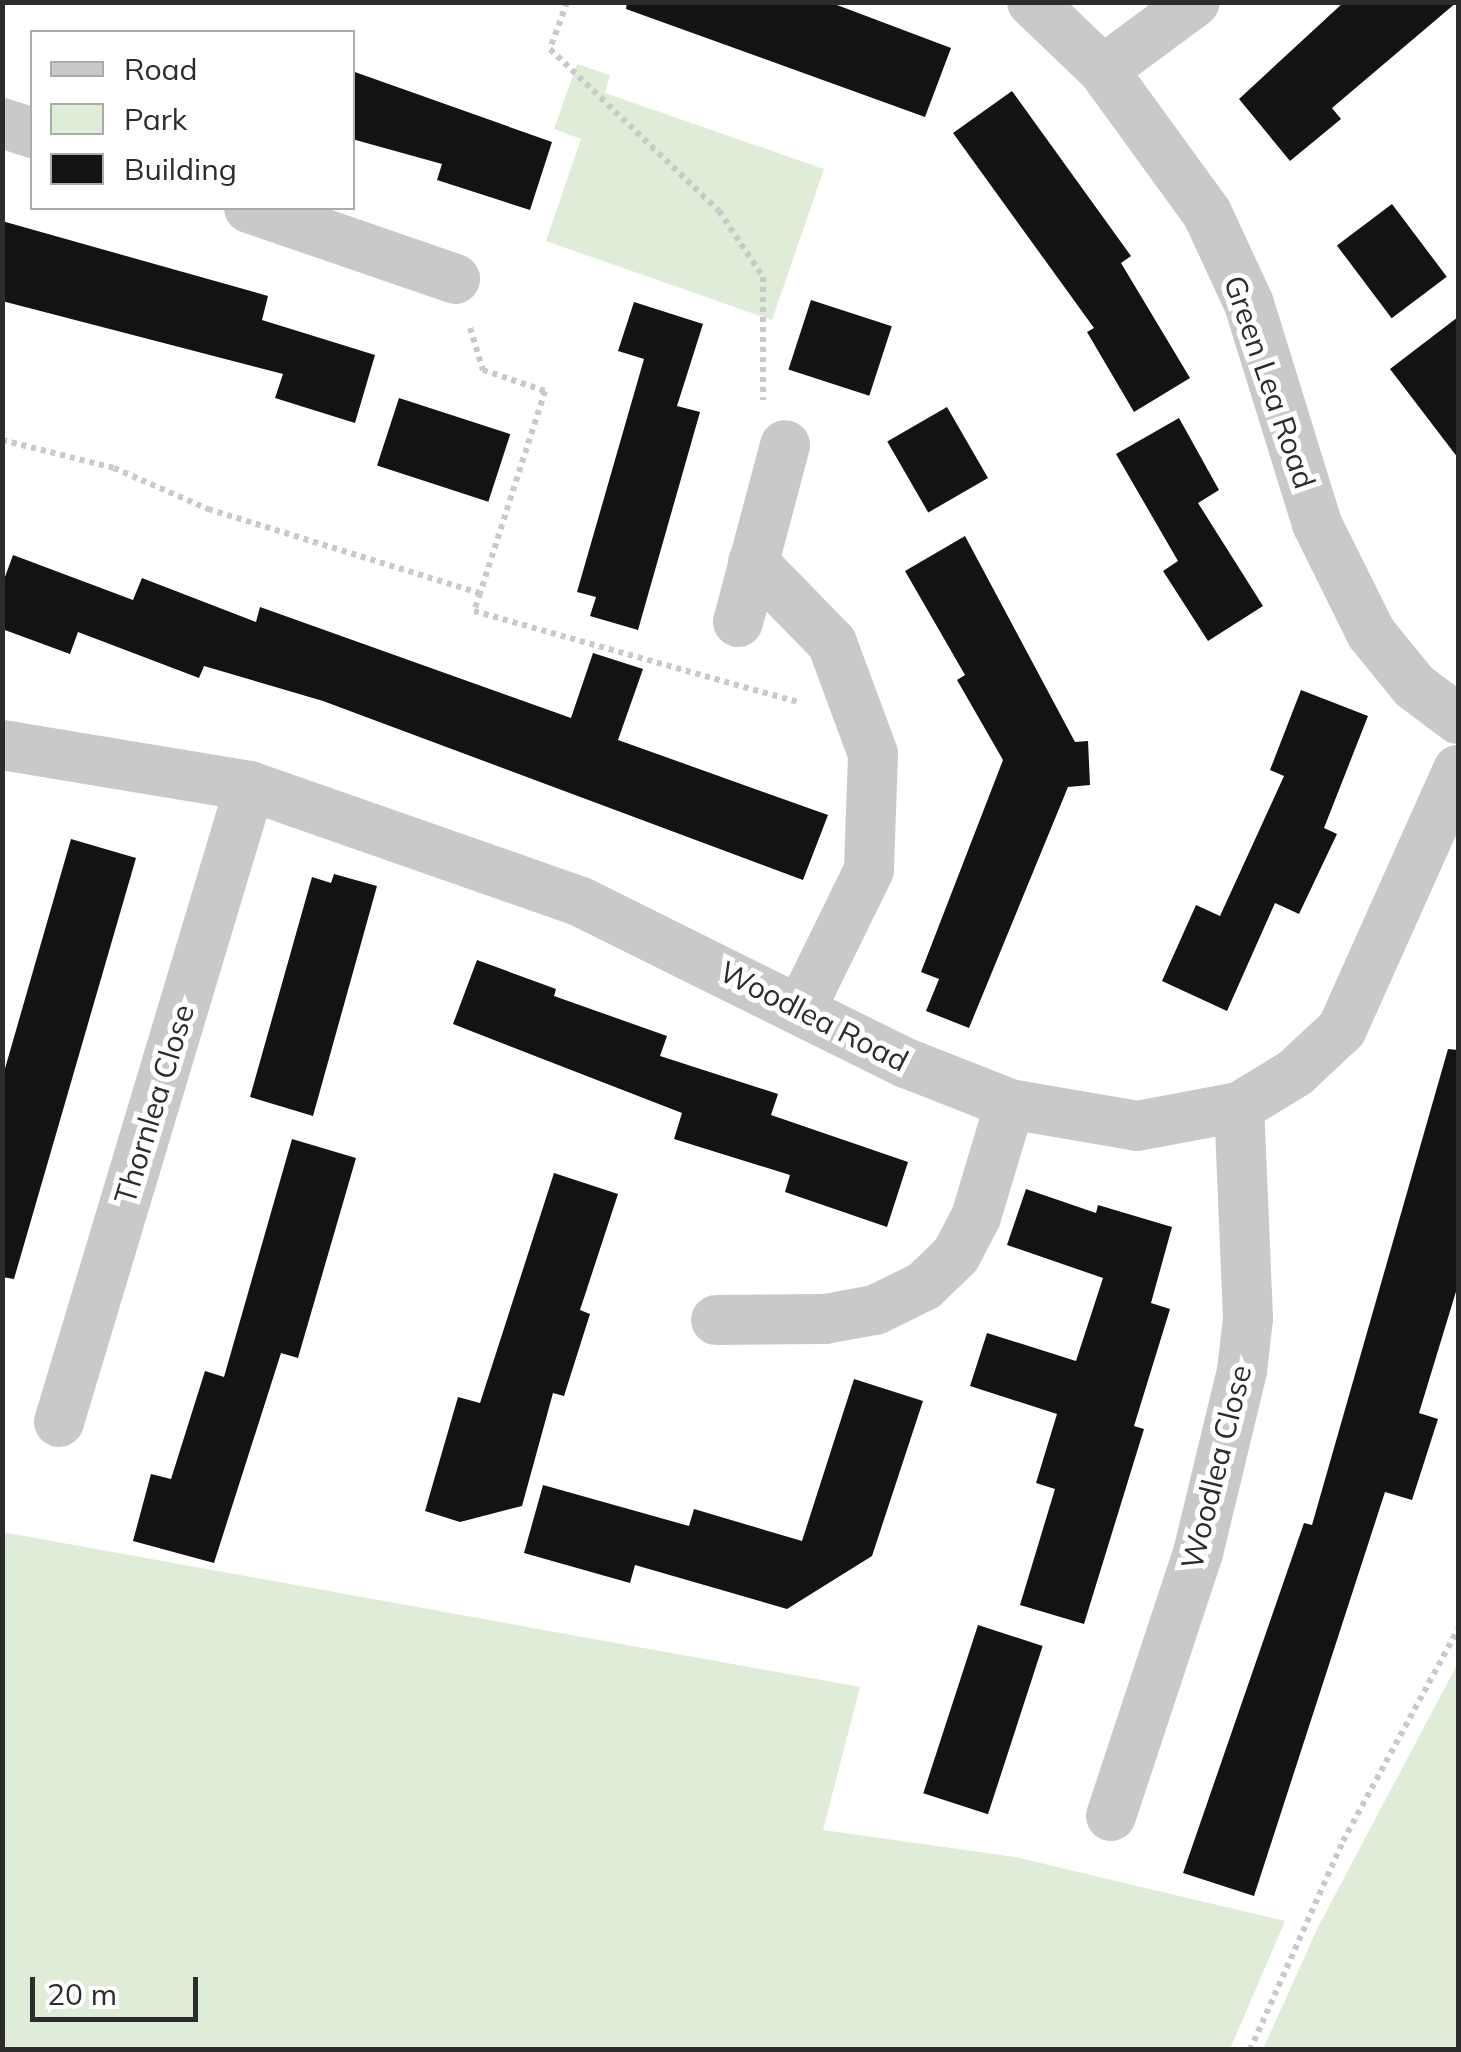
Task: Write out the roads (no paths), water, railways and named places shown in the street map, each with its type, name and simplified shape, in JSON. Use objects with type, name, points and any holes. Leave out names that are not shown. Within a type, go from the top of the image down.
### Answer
[{"type":"street","name":"Green Lea Road","points":[[1032,2],[1103,70],[1206,213],[1249,304],[1317,524],[1371,633],[1414,686],[1458,719]]},
{"type":"street","points":[[1103,70],[1196,2]]},
{"type":"street","points":[[2,123],[30,132]]},
{"type":"street","points":[[255,210],[455,279]]},
{"type":"street","points":[[738,622],[785,444]]},
{"type":"street","points":[[754,562],[832,644],[873,754],[869,870],[802,1008]]},
{"type":"street","name":"Woodlea Road","points":[[2,744],[250,786],[580,902],[802,1008],[906,1063],[1010,1104],[1137,1126],[1238,1106],[1296,1073],[1342,1029],[1458,770]]},
{"type":"street","name":"Thornlea Close","points":[[58,1422],[250,786]]},
{"type":"street","points":[[716,1320],[825,1319],[875,1310],[924,1286],[956,1256],[976,1217],[1010,1104]]},
{"type":"street","name":"Woodlea Close","points":[[1110,1816],[1198,1553],[1242,1372],[1248,1318],[1238,1106]]}]
